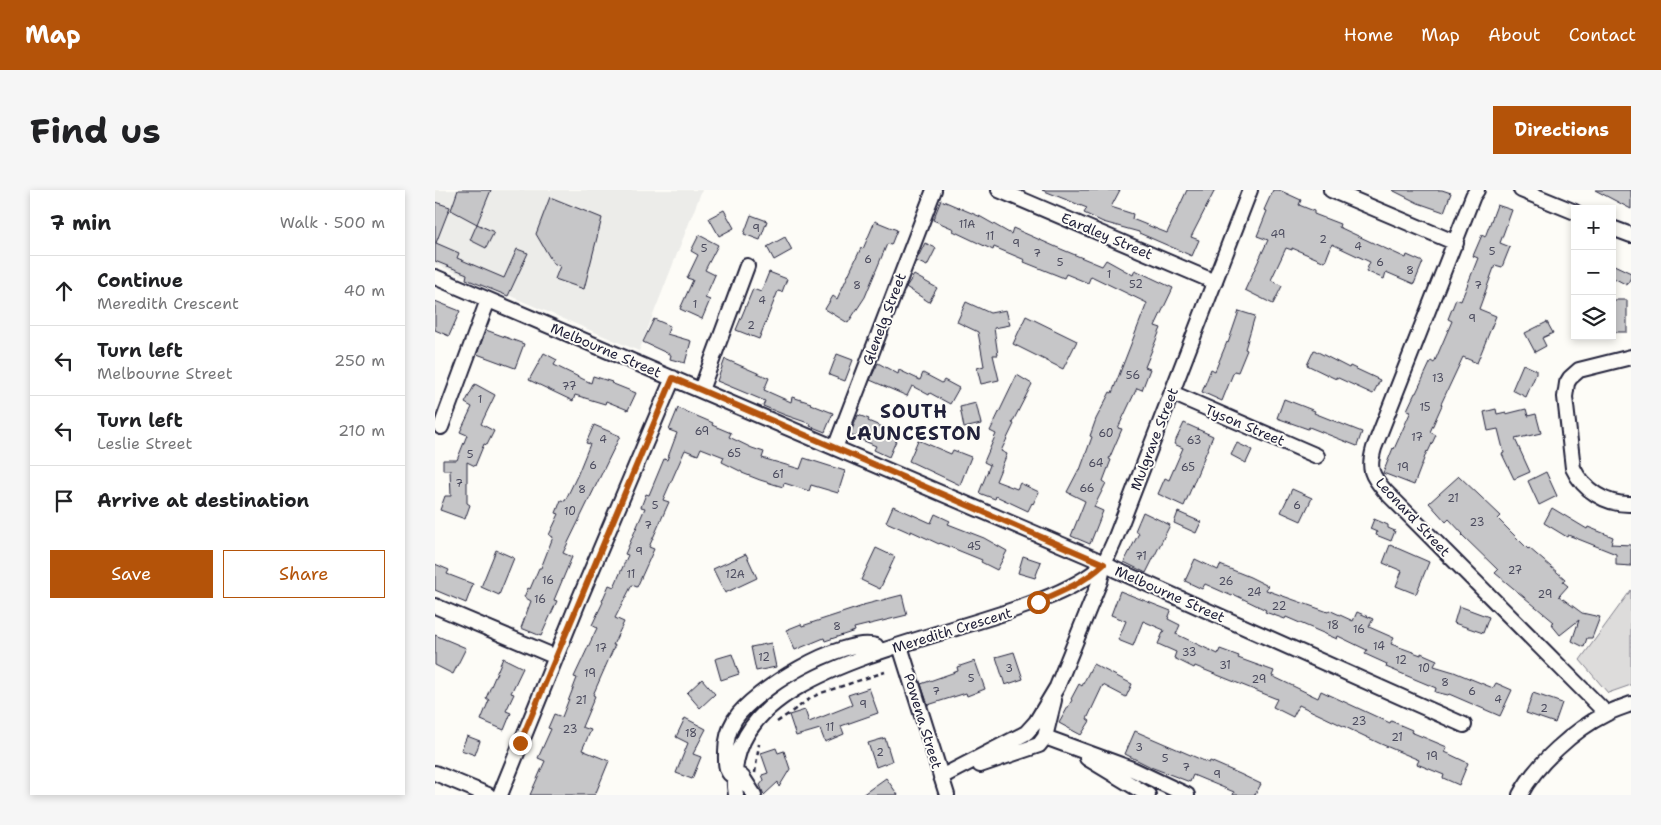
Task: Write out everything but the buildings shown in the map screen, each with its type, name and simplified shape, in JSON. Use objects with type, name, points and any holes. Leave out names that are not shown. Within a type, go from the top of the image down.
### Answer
[{"type":"street","name":"Glenelg Street","points":[[835,448],[934,190]]},
{"type":"street","name":"Eardley Street","points":[[999,190],[1215,282]]},
{"type":"street","name":"Mulgrave Street","points":[[1045,738],[1057,687],[1100,581],[1104,564],[1172,394],[1250,190]]},
{"type":"street","points":[[1331,190],[1456,243],[1473,196],[1477,190]]},
{"type":"street","points":[[1521,190],[1571,210]]},
{"type":"street","points":[[1616,229],[1631,235]]},
{"type":"street","name":"Leonard Street","points":[[1456,243],[1374,448],[1371,472],[1385,491],[1606,713]]},
{"type":"street","points":[[701,390],[747,266]]},
{"type":"street","name":"Melbourne Street","points":[[435,277],[1104,564],[1464,725]]},
{"type":"street","points":[[441,427],[488,300]]},
{"type":"street","points":[[1631,357],[1579,370],[1567,383],[1565,396],[1573,468],[1576,475],[1586,488],[1593,493],[1619,503],[1631,504]]},
{"type":"street","points":[[500,795],[673,378]]},
{"type":"street","name":"Tyson Street","points":[[1172,394],[1317,456]]},
{"type":"street","name":"Meredith Crescent","points":[[736,795],[735,775],[739,752],[750,730],[777,701],[815,677],[879,652],[1038,602],[1079,582],[1104,564]]},
{"type":"street","points":[[435,606],[556,657]]},
{"type":"street","name":"Powena Street","points":[[900,646],[947,795]]},
{"type":"street","name":"Mulgrave Street","points":[[941,777],[1020,736],[1031,728],[1057,687]]},
{"type":"street","points":[[1520,795],[1541,766],[1562,745],[1606,713],[1631,704]]},
{"type":"street","points":[[941,777],[1036,747],[1045,738],[1132,769],[1187,795]]},
{"type":"street","points":[[1065,745],[1149,795]]},
{"type":"street","points":[[435,773],[488,795]]},
{"type":"street","points":[[735,775],[743,778],[753,793]]},
{"type":"path","points":[[775,724],[821,693],[885,672]]},
{"type":"path","points":[[753,793],[759,742]]},
{"type":"shaded area","points":[[435,190],[702,190],[639,351],[435,264]]},
{"type":"shaded area","points":[[1631,590],[1631,685],[1608,693],[1580,660]]},
{"type":"district","name":"SOUTH LAUNCESTON","points":[[914,422]]},
{"type":"route","points":[[520,743],[673,378],[1104,564],[1079,582],[1038,602]]}]
